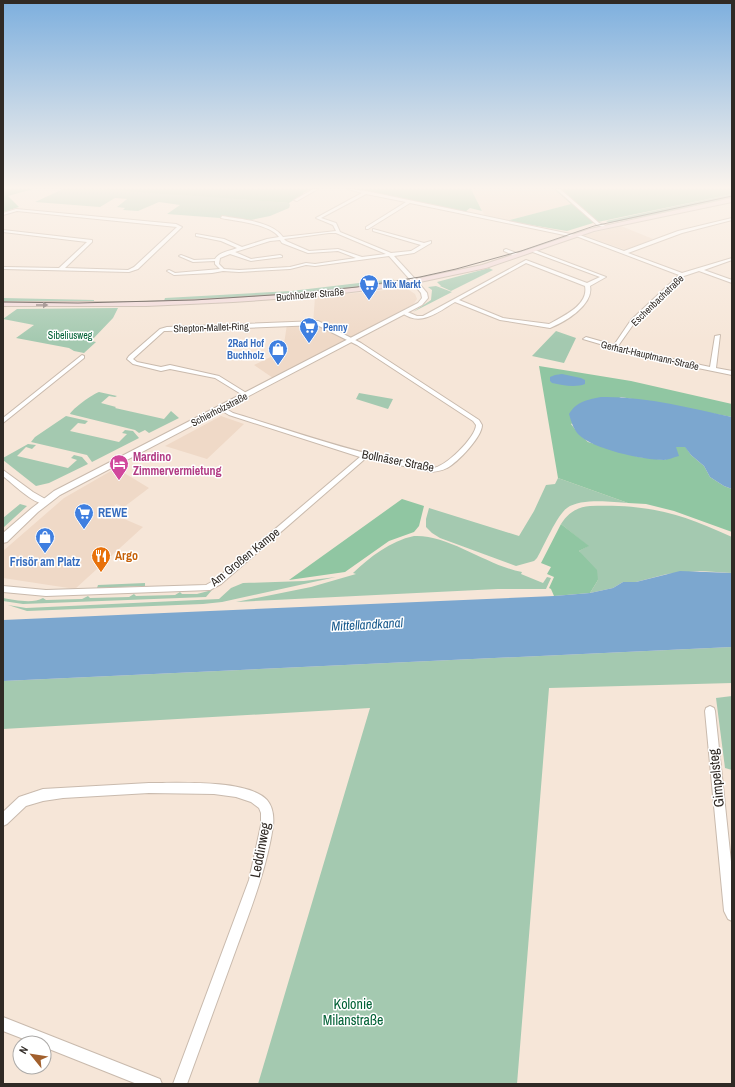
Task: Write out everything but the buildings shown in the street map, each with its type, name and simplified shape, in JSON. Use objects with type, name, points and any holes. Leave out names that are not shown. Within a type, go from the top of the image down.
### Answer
[{"type":"main road","name":"Buchholzer Straße","points":[[3,304],[146,304],[280,297],[415,282],[484,267],[562,240]]},
{"type":"main road","name":"Buchholzer Straße","points":[[3,297],[101,299],[146,304]]},
{"type":"street","points":[[60,270],[90,241],[79,240]]},
{"type":"street","points":[[3,268],[131,270],[165,240]]},
{"type":"street","points":[[221,240],[240,248]]},
{"type":"street","points":[[223,270],[217,265],[219,256],[240,248],[271,240]]},
{"type":"street","points":[[283,240],[284,242],[308,252],[338,250],[363,260]]},
{"type":"street","points":[[357,240],[383,250],[391,256],[415,282]]},
{"type":"street","points":[[169,271],[174,274],[223,270],[268,270],[391,256],[412,252],[427,244],[411,240]]},
{"type":"street","points":[[589,240],[682,275]]},
{"type":"street","points":[[624,253],[659,240]]},
{"type":"street","points":[[506,250],[518,256]]},
{"type":"street","points":[[405,313],[416,318],[422,318],[526,261],[587,285],[604,277],[532,250]]},
{"type":"street","points":[[230,252],[251,260],[280,256]]},
{"type":"street","points":[[181,256],[193,261],[218,260]]},
{"type":"street","name":"Eschenbachstraße","points":[[615,347],[633,321],[682,275],[732,259]]},
{"type":"street","points":[[698,269],[732,282]]},
{"type":"street","name":"Schierholzstraße","points":[[3,539],[44,502],[72,485],[420,304],[425,298],[424,292],[415,282]]},
{"type":"street","points":[[454,300],[502,319],[550,326],[586,302],[589,292],[587,285]]},
{"type":"street","name":"Shepton-Mallet-Ring","points":[[246,395],[217,377],[170,367],[162,369],[137,364],[131,361],[131,357],[162,330],[169,328],[318,323],[352,340]]},
{"type":"street","name":"Gerhart-Hauptmann-Straße","points":[[713,369],[718,336]]},
{"type":"street","name":"Gerhart-Hauptmann-Straße","points":[[586,339],[644,355],[732,373]]},
{"type":"street","name":"Bollnäser Straße","points":[[221,408],[231,414],[365,456],[432,470],[438,470],[448,465],[478,432],[480,427],[478,422],[352,340]]},
{"type":"street","points":[[3,421],[82,357]]},
{"type":"street","name":"Am Großen Kampe","points":[[3,589],[46,593],[207,588],[218,582],[365,456]]},
{"type":"street","points":[[4,474],[30,494],[44,502]]},
{"type":"street","name":"Gimpelsteg","points":[[710,711],[730,911],[732,915]]},
{"type":"street","name":"Leddinweg","points":[[3,820],[23,802],[43,795],[71,792],[148,788],[214,789],[236,792],[254,797],[263,804],[267,812],[267,825],[255,880],[180,1084]]},
{"type":"street","points":[[3,1024],[155,1084]]},
{"type":"shaded area","points":[[597,240],[651,240],[626,250]]},
{"type":"shaded area","points":[[406,288],[415,294],[417,299],[413,305],[273,378],[254,365],[283,351],[287,324],[313,324],[315,297]]},
{"type":"shaded area","points":[[221,416],[244,424],[207,459],[165,446]]},
{"type":"shaded area","points":[[116,468],[149,488],[124,507],[116,504],[108,512],[143,527],[75,589],[3,578],[3,551],[64,498]]},
{"type":"green space","points":[[489,268],[493,270],[451,291],[440,286],[437,282]]},
{"type":"green space","points":[[393,279],[395,283],[294,294],[164,301],[165,298],[291,291]]},
{"type":"green space","points":[[436,286],[452,292],[413,312],[431,300],[432,290],[428,287]]},
{"type":"green space","points":[[3,298],[106,301],[105,303],[3,303]]},
{"type":"green space","name":"Sibeliusweg","points":[[118,308],[113,318],[91,341],[96,342],[84,353],[74,351],[69,348],[16,338],[34,325],[3,319],[17,309]]},
{"type":"green space","points":[[556,331],[576,338],[564,363],[532,356]]},
{"type":"green space","points":[[539,366],[631,381],[732,404],[732,417],[621,397],[571,424],[588,442],[639,457],[665,460],[676,447],[685,446],[691,455],[704,466],[710,477],[732,489],[732,532],[674,511],[646,504],[628,503],[558,478]]},
{"type":"green space","points":[[99,392],[117,396],[109,396],[101,403],[116,407],[115,408],[164,419],[171,411],[179,418],[149,433],[145,430],[139,433],[135,430],[70,414],[75,408],[92,395]]},
{"type":"green space","points":[[359,393],[393,399],[388,409],[356,399]]},
{"type":"green space","points":[[66,416],[88,421],[85,424],[78,423],[70,431],[119,442],[127,434],[122,433],[125,430],[133,431],[139,438],[92,462],[87,455],[31,442],[35,437]]},
{"type":"green space","points":[[28,444],[36,445],[32,449],[26,447],[17,456],[68,468],[77,460],[71,458],[74,455],[82,457],[88,464],[49,483],[36,486],[3,460],[3,458]]},
{"type":"green space","points":[[558,478],[628,503],[588,502],[573,505],[567,508],[559,517],[537,558],[534,561],[516,566],[440,538],[426,527],[426,519],[429,508],[519,536],[534,511],[546,485],[555,484]]},
{"type":"green space","points":[[402,499],[424,506],[419,526],[414,532],[389,541],[345,572],[289,580]]},
{"type":"green space","points":[[20,504],[27,506],[3,528],[3,518]]},
{"type":"green space","points":[[590,506],[629,507],[663,512],[680,516],[732,537],[732,573],[700,571],[667,574],[636,582],[623,582],[613,588],[590,593],[598,580],[579,551],[588,546],[561,524],[573,511]]},
{"type":"green space","points":[[561,524],[589,546],[579,551],[597,570],[598,580],[590,593],[554,596],[549,588],[554,577],[547,574],[551,567],[541,563]]},
{"type":"green space","points":[[414,536],[427,537],[454,545],[496,564],[522,572],[521,574],[543,583],[547,577],[551,578],[546,589],[498,589],[236,602],[311,587],[356,574],[353,573],[381,550],[405,538]]},
{"type":"green space","points":[[336,577],[222,602],[203,604],[27,611],[8,605],[26,608],[219,599],[231,588],[243,583],[304,581]]},
{"type":"green space","points":[[145,583],[145,586],[97,588],[98,585]]},
{"type":"green space","points":[[212,590],[206,597],[23,604],[3,601],[3,598],[34,601],[43,598],[46,600],[82,599],[88,596],[90,598],[129,597],[134,594],[136,596],[175,595],[180,592],[182,594],[197,594]]},
{"type":"green space","name":"Kolonie Milanstraße","points":[[732,647],[732,683],[549,688],[517,1084],[258,1084],[370,708],[3,729],[3,681]]},
{"type":"green space","points":[[732,696],[732,770],[725,768],[716,698]]},
{"type":"water","points":[[562,374],[581,378],[585,380],[585,384],[568,386],[552,383],[550,381],[550,377]]},
{"type":"water","points":[[601,397],[634,398],[684,406],[732,417],[732,489],[710,477],[704,466],[691,455],[685,447],[676,447],[679,456],[666,460],[618,453],[585,439],[578,434],[571,422],[569,414],[575,406],[587,400]]},
{"type":"water","name":"Mittellandkanal","points":[[680,571],[732,573],[732,647],[3,681],[3,620],[554,596],[590,593],[613,588],[623,582],[636,582]]},
{"type":"tram line","points":[[3,302],[78,303],[194,300],[288,294],[357,287],[420,277],[456,269],[521,251],[554,240]]},
{"type":"place","name":"Mix Markt","points":[[369,301]]},
{"type":"place","name":"Penny","points":[[309,344]]},
{"type":"place","name":"2Rad Hof Buchholz","points":[[278,366]]},
{"type":"place","name":"Mardino Zimmervermietung","points":[[119,481]]},
{"type":"place","name":"REWE","points":[[84,530]]},
{"type":"place","name":"Frisör am Platz","points":[[45,554]]},
{"type":"place","name":"Argo","points":[[101,573]]}]
